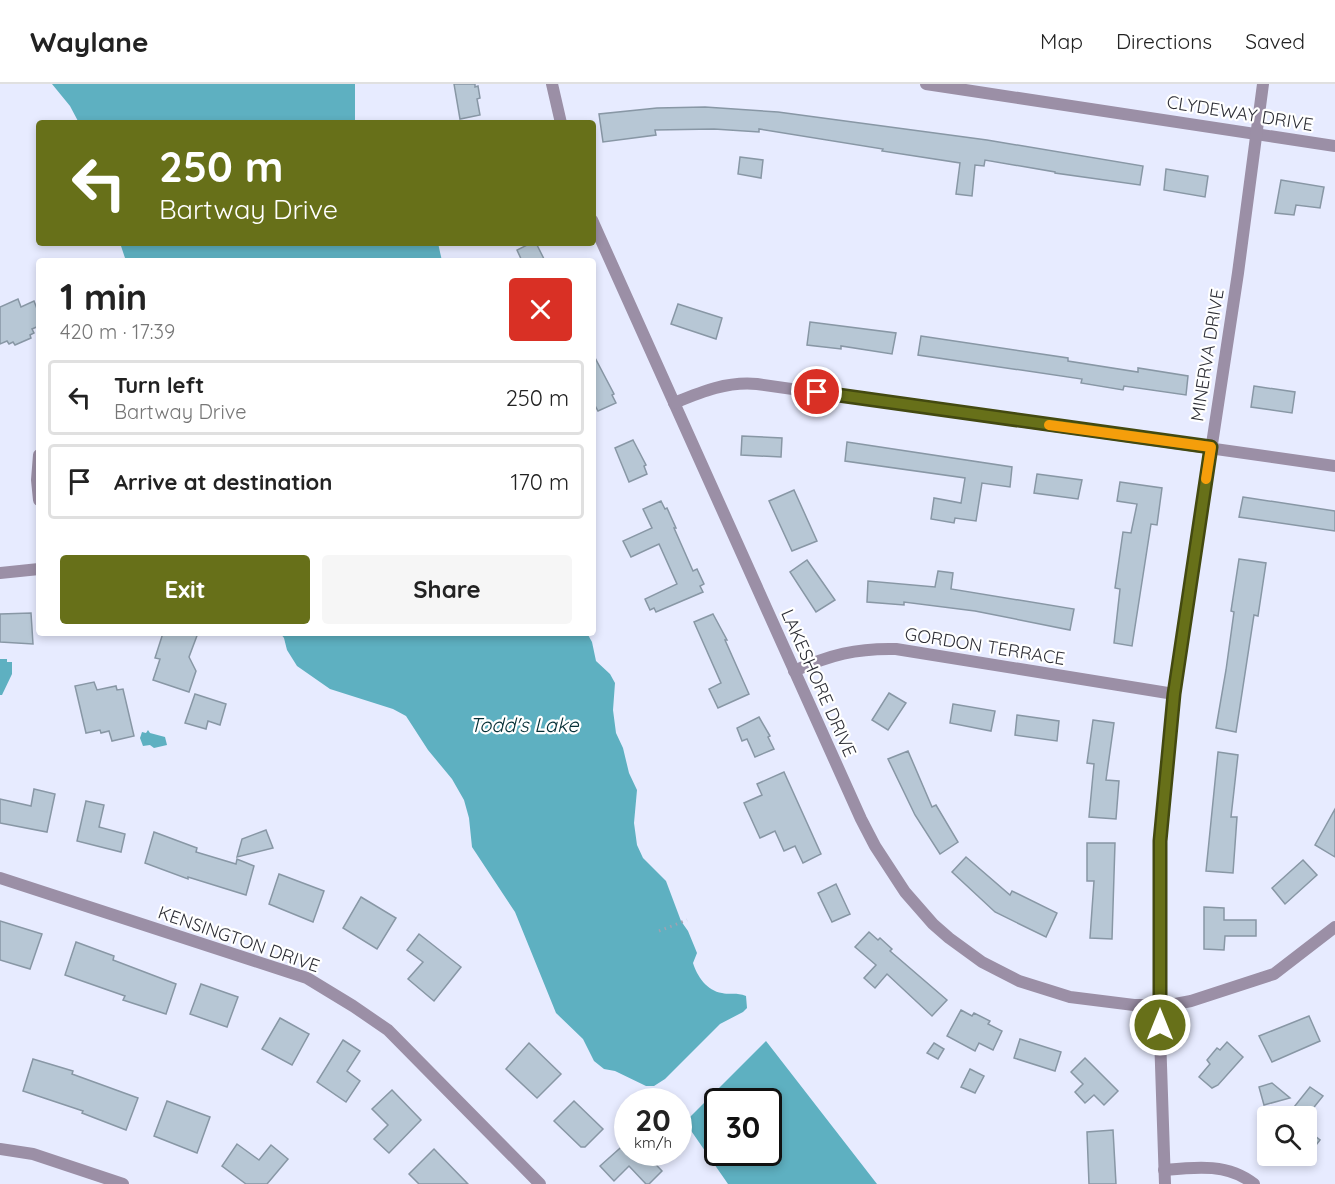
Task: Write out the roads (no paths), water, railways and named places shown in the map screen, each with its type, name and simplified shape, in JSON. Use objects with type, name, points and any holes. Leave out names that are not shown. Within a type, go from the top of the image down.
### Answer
[{"type":"street","points":[[552,84],[560,120]]},
{"type":"street","name":"CLYDEWAY DRIVE","points":[[926,84],[995,89],[1335,146]]},
{"type":"street","name":"MINERVA DRIVE","points":[[1165,1184],[1159,1006],[1160,841],[1174,694],[1238,273],[1263,84]]},
{"type":"street","name":"LAKESHORE DRIVE","points":[[596,229],[875,846],[905,892],[933,924],[970,954],[1019,981],[1070,997],[1159,1006],[1191,1001],[1274,974],[1335,927]]},
{"type":"street","points":[[674,403],[701,392],[735,383],[757,384],[1335,466]]},
{"type":"street","points":[[0,573],[36,569]]},
{"type":"street","name":"GORDON TERRACE","points":[[794,671],[847,652],[875,649],[896,650],[1174,694]]},
{"type":"street","name":"KENSINGTON DRIVE","points":[[0,878],[307,978],[388,1030],[540,1184]]},
{"type":"street","points":[[0,1149],[33,1154],[123,1184]]},
{"type":"street","points":[[1164,1170],[1189,1167],[1218,1168],[1237,1173],[1254,1184]]},
{"type":"water","points":[[52,84],[355,84],[355,120],[77,120],[70,106]]},
{"type":"water","points":[[121,246],[439,246],[441,258],[125,258]]},
{"type":"water","name":"Todd's Lake","points":[[282,636],[589,636],[596,661],[610,674],[615,683],[613,710],[616,733],[637,790],[634,823],[637,845],[643,858],[666,881],[681,921],[697,953],[693,963],[700,978],[717,992],[746,996],[747,1008],[720,1024],[665,1079],[654,1086],[646,1086],[615,1071],[604,1069],[594,1061],[583,1039],[556,1013],[515,912],[472,847],[469,818],[464,800],[452,779],[428,750],[406,716],[393,709],[330,689],[297,666],[287,650]]},
{"type":"water","points":[[0,659],[12,662],[12,674],[2,695],[0,695]]},
{"type":"water","points":[[148,730],[150,733],[165,737],[167,745],[154,748],[150,745],[143,746],[140,738],[142,732],[146,733]]},
{"type":"water","points":[[766,1041],[877,1184],[728,1184],[716,1166],[782,1166],[782,1088],[719,1088]]},
{"type":"water","points":[[704,1103],[704,1149],[692,1132],[692,1115]]}]
